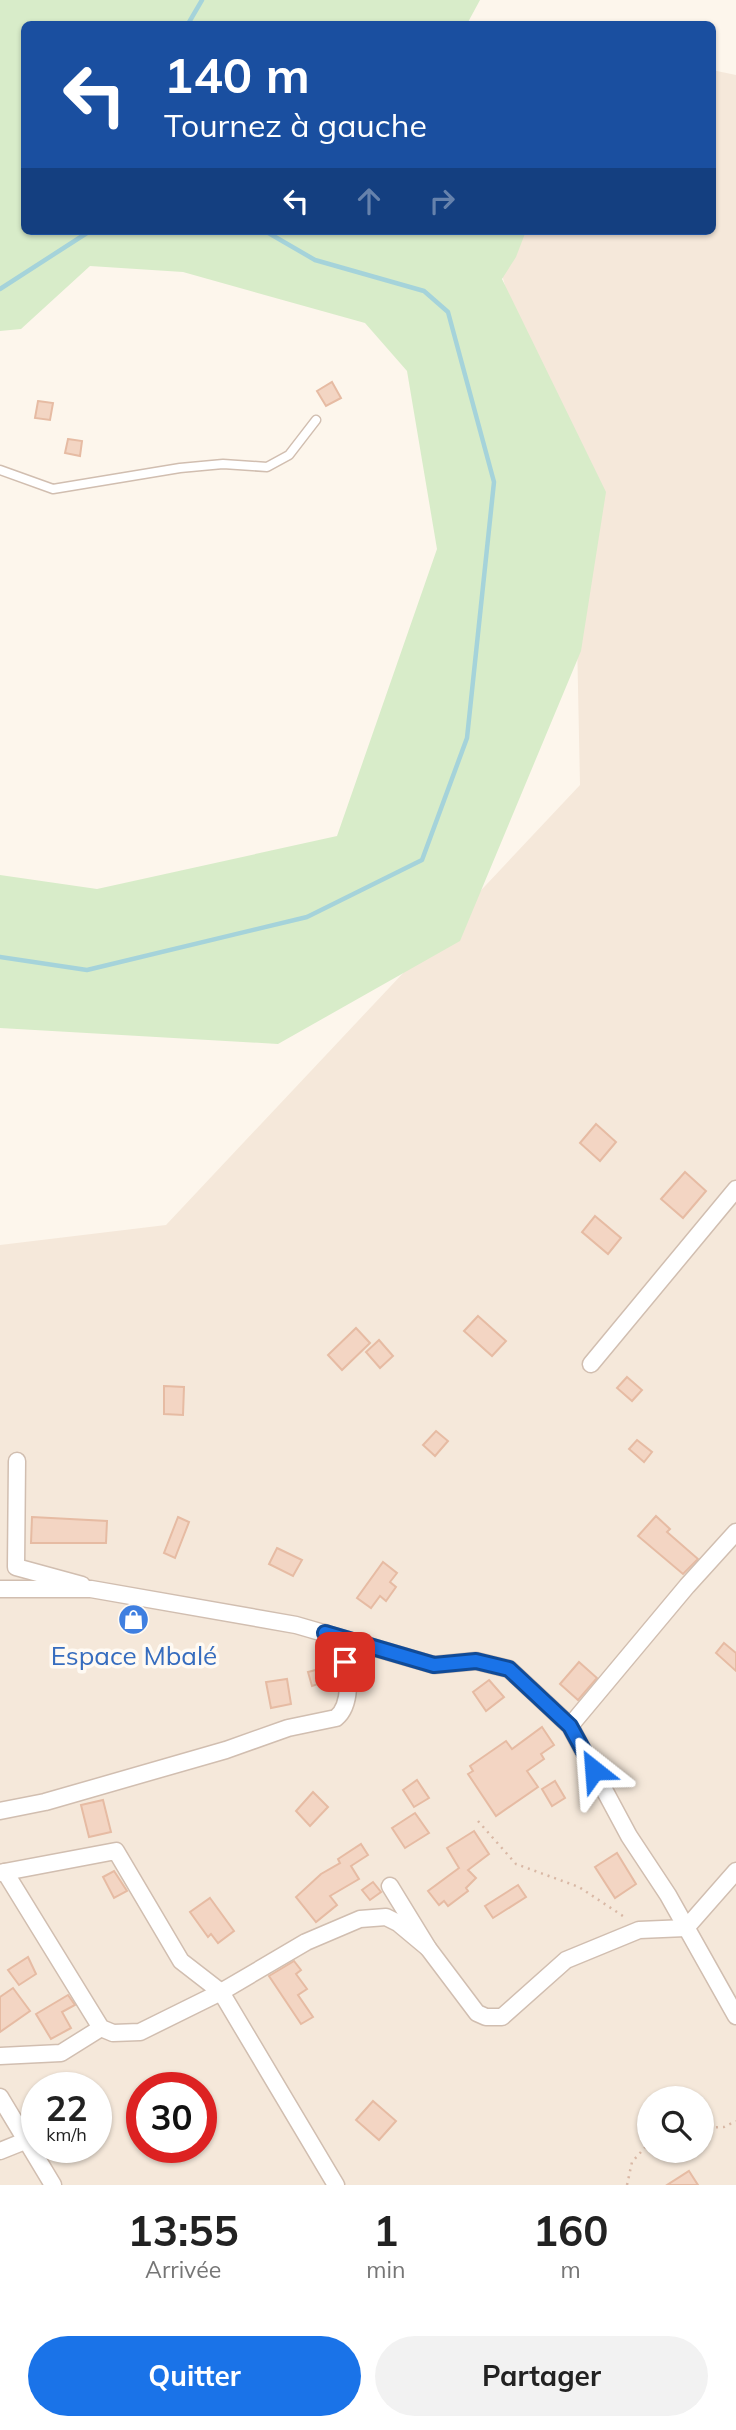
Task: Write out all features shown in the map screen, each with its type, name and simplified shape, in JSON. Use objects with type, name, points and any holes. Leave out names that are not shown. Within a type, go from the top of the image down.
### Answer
[{"type":"street","points":[[591,1364],[734,1194]]},
{"type":"street","points":[[17,1461],[16,1567],[91,1589],[274,1621],[434,1665],[476,1661],[509,1669],[570,1726],[629,1836],[736,2016]]},
{"type":"street","points":[[570,1726],[687,1586],[736,1532]]},
{"type":"street","points":[[0,1589],[91,1589]]},
{"type":"street","points":[[0,1811],[109,1784],[226,1750],[288,1728],[335,1718],[344,1705],[348,1678],[341,1653],[325,1633]]},
{"type":"street","points":[[336,2185],[221,1992],[194,1974],[181,1961],[116,1851],[3,1873],[101,2028],[113,2033],[140,2032],[221,1992],[306,1942],[360,1919],[386,1917],[398,1923],[428,1948]]},
{"type":"street","points":[[390,1886],[428,1948],[477,2012],[486,2017],[502,2017],[566,1960],[629,1933],[650,1928],[686,1928],[736,1871]]},
{"type":"street","points":[[0,2056],[61,2053],[101,2028]]},
{"type":"street","points":[[0,2097],[21,2134]]},
{"type":"street","points":[[0,2151],[21,2143]]},
{"type":"street","points":[[39,2163],[53,2185]]},
{"type":"lane","points":[[0,470],[53,489],[180,468],[223,464],[267,467],[289,455],[316,420]]},
{"type":"path","points":[[478,1821],[516,1864],[579,1886],[621,1917],[650,1928]]},
{"type":"path","points":[[714,2127],[724,2127],[736,2120]]},
{"type":"path","points":[[627,2185],[632,2162],[637,2156]]},
{"type":"shaded area","points":[[716,71],[736,75],[736,2185],[0,2185],[0,1245],[166,1225],[580,785],[575,540],[491,235],[716,235]]},
{"type":"green space","points":[[0,0],[480,0],[469,21],[21,21],[21,235],[524,235],[516,257],[502,279],[606,492],[581,651],[460,941],[278,1044],[0,1028],[0,875],[97,889],[337,836],[437,549],[407,371],[365,323],[183,272],[90,266],[21,329],[0,331]]},
{"type":"building","points":[[332,382],[341,398],[326,406],[317,391]]},
{"type":"building","points":[[38,401],[53,403],[50,420],[35,418]]},
{"type":"building","points":[[68,439],[82,441],[80,456],[65,453]]},
{"type":"building","points":[[596,1124],[616,1142],[600,1161],[580,1143]]},
{"type":"building","points":[[685,1172],[706,1191],[683,1218],[661,1199]]},
{"type":"building","points":[[595,1216],[621,1238],[608,1254],[582,1232]]},
{"type":"building","points":[[478,1316],[506,1341],[492,1356],[464,1331]]},
{"type":"building","points":[[356,1328],[370,1343],[342,1370],[328,1355]]},
{"type":"building","points":[[379,1340],[393,1356],[380,1368],[366,1352]]},
{"type":"building","points":[[627,1377],[642,1390],[632,1401],[617,1388]]},
{"type":"building","points":[[164,1386],[184,1387],[183,1415],[164,1414]]},
{"type":"building","points":[[436,1431],[448,1441],[435,1456],[423,1445]]},
{"type":"building","points":[[637,1440],[652,1452],[644,1462],[629,1449]]},
{"type":"building","points":[[656,1516],[670,1529],[667,1532],[698,1559],[683,1574],[638,1536]]},
{"type":"building","points":[[32,1517],[107,1521],[106,1543],[31,1543]]},
{"type":"building","points":[[178,1517],[189,1522],[175,1558],[164,1553]]},
{"type":"building","points":[[277,1548],[302,1560],[293,1576],[269,1564]]},
{"type":"building","points":[[383,1562],[397,1573],[390,1582],[396,1587],[386,1601],[380,1596],[371,1608],[357,1598]]},
{"type":"building","points":[[724,1643],[736,1653],[736,1671],[716,1653]]},
{"type":"building","points":[[579,1662],[597,1678],[578,1700],[560,1684]]},
{"type":"building","points":[[327,1667],[330,1680],[312,1686],[308,1672]]},
{"type":"building","points":[[287,1679],[291,1704],[271,1708],[266,1682]]},
{"type":"building","points":[[489,1680],[504,1697],[486,1711],[473,1692]]},
{"type":"building","points":[[542,1727],[554,1745],[541,1754],[544,1759],[527,1771],[538,1787],[496,1816],[468,1774],[473,1771],[470,1766],[506,1741],[512,1749]]},
{"type":"building","points":[[417,1780],[429,1798],[414,1807],[403,1790]]},
{"type":"building","points":[[555,1781],[565,1798],[552,1806],[542,1789]]},
{"type":"building","points":[[313,1792],[328,1807],[310,1826],[296,1811]]},
{"type":"building","points":[[103,1800],[111,1832],[89,1837],[81,1805]]},
{"type":"building","points":[[415,1813],[429,1833],[405,1848],[392,1828]]},
{"type":"building","points":[[474,1831],[489,1854],[468,1870],[476,1878],[466,1888],[468,1891],[448,1906],[444,1901],[439,1905],[428,1891],[459,1868],[447,1848]]},
{"type":"building","points":[[361,1844],[368,1855],[351,1866],[359,1879],[330,1896],[337,1905],[316,1922],[296,1897],[321,1874],[340,1863],[338,1859]]},
{"type":"building","points":[[617,1853],[636,1884],[615,1898],[595,1867]]},
{"type":"building","points":[[114,1871],[127,1891],[114,1898],[103,1877]]},
{"type":"building","points":[[373,1882],[381,1892],[370,1900],[362,1890]]},
{"type":"building","points":[[518,1885],[526,1897],[493,1918],[485,1906]]},
{"type":"building","points":[[210,1898],[234,1931],[218,1943],[211,1934],[208,1937],[190,1912]]},
{"type":"building","points":[[28,1957],[36,1974],[19,1985],[8,1970]]},
{"type":"building","points":[[294,1961],[301,1970],[296,1974],[307,1989],[298,1995],[313,2017],[301,2024],[269,1976]]},
{"type":"building","points":[[13,1988],[30,2011],[0,2032],[0,1997]]},
{"type":"building","points":[[68,1995],[75,2005],[62,2012],[71,2028],[51,2039],[36,2014]]},
{"type":"building","points":[[373,2101],[396,2121],[379,2140],[356,2120]]},
{"type":"building","points":[[689,2171],[698,2185],[667,2185]]},
{"type":"waterway","points":[[190,21],[202,0]]},
{"type":"waterway","points":[[0,289],[84,235]]},
{"type":"waterway","points":[[0,957],[87,970],[307,917],[422,860],[467,738],[494,482],[448,312],[424,291],[315,260],[272,235]]},
{"type":"place","name":"Espace Mbalé","points":[[134,1620]]},
{"type":"route","points":[[345,1662],[325,1633],[434,1665],[476,1661],[509,1669],[570,1726],[594,1770]]}]
